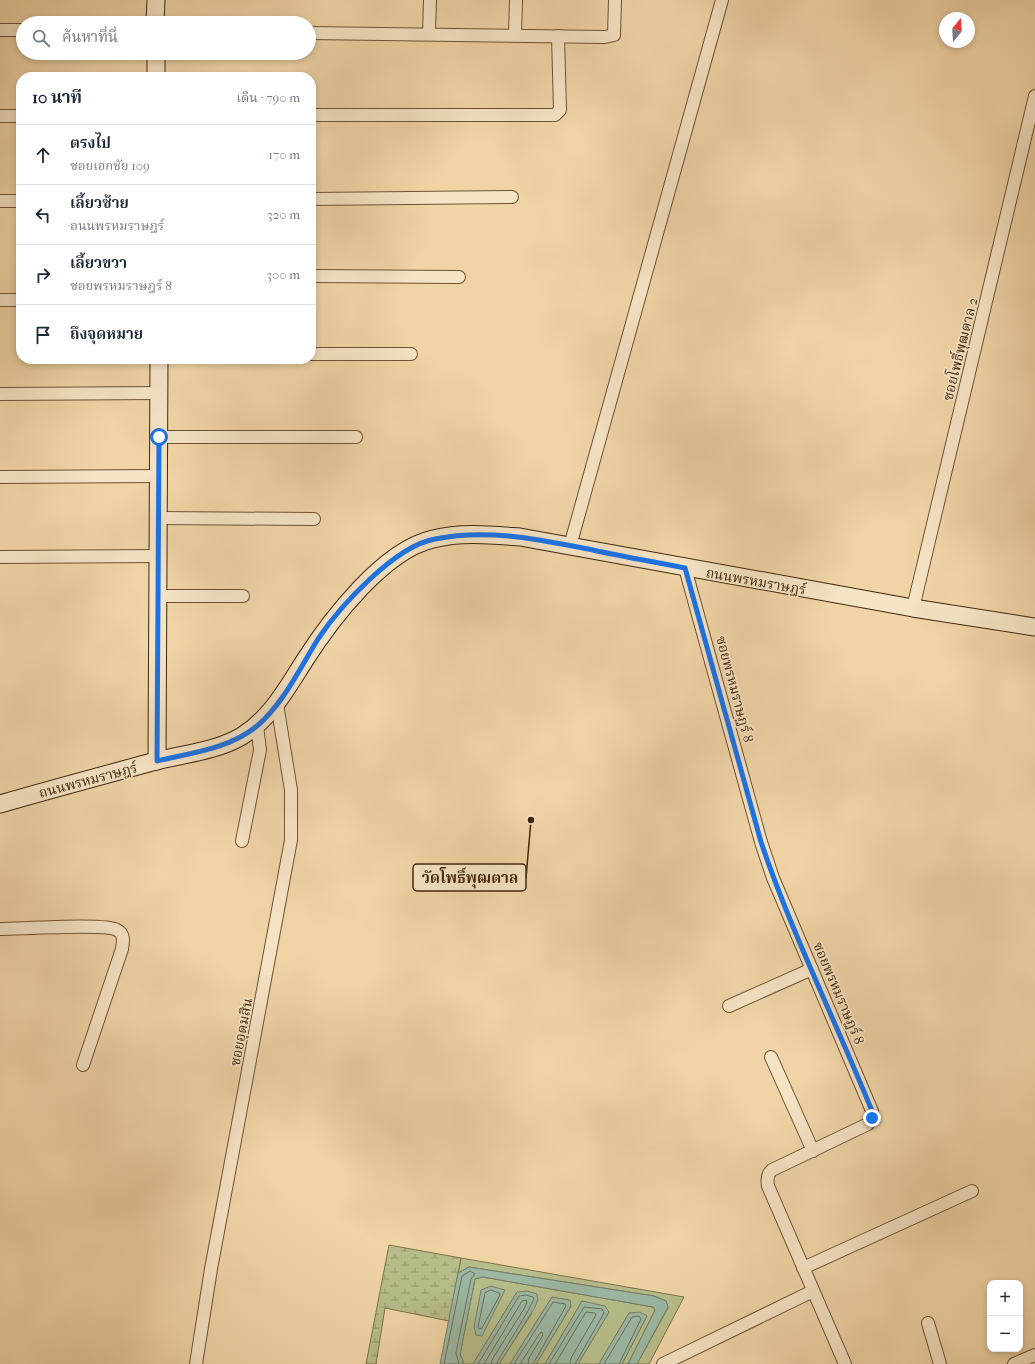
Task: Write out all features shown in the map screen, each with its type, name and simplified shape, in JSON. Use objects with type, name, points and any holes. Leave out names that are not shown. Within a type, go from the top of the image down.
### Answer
[{"type":"street","points":[[156,0],[156,16]]},
{"type":"street","points":[[429,34],[430,0]]},
{"type":"street","points":[[515,35],[516,0]]},
{"type":"street","points":[[316,33],[605,37],[614,35],[615,0]]},
{"type":"street","points":[[570,546],[722,0]]},
{"type":"street","points":[[0,30],[16,30]]},
{"type":"street","points":[[316,115],[555,115],[560,110],[558,36]]},
{"type":"street","points":[[156,60],[156,72]]},
{"type":"street","name":"ซอยโพธิ์พุฒตาล 2","points":[[913,608],[1035,96]]},
{"type":"street","points":[[0,116],[16,116]]},
{"type":"street","points":[[316,199],[512,197]]},
{"type":"street","points":[[0,201],[16,201]]},
{"type":"street","points":[[316,276],[459,277]]},
{"type":"street","points":[[0,300],[16,300]]},
{"type":"street","points":[[316,354],[412,354]]},
{"type":"street","points":[[157,761],[157,476],[159,437],[159,364]]},
{"type":"street","points":[[0,394],[158,392]]},
{"type":"street","points":[[159,437],[356,437]]},
{"type":"street","points":[[0,477],[157,476]]},
{"type":"street","points":[[158,518],[314,518]]},
{"type":"street","name":"ถนนพรหมราษฎร์","points":[[0,804],[157,761],[225,745],[257,726],[277,704],[320,637],[344,608],[392,560],[411,547],[433,539],[488,534],[520,537],[685,568],[1035,628]]},
{"type":"street","points":[[0,557],[158,556]]},
{"type":"street","name":"ซอยพรหมราษฎร์ 8","points":[[685,568],[761,842],[773,878],[846,1047],[872,1114],[868,1124],[772,1170],[769,1172],[767,1181],[845,1364]]},
{"type":"street","points":[[157,596],[243,596]]},
{"type":"street","name":"ซอยอุดมสิน","points":[[196,1364],[214,1254],[292,840],[290,790],[277,704]]},
{"type":"street","points":[[242,842],[260,750],[257,726]]},
{"type":"street","points":[[0,929],[92,927],[112,928],[119,930],[123,940],[122,949],[83,1065]]},
{"type":"street","points":[[729,1006],[812,969]]},
{"type":"street","points":[[771,1057],[813,1151]]},
{"type":"street","points":[[803,1268],[972,1191]]},
{"type":"street","points":[[663,1364],[813,1291]]},
{"type":"street","points":[[928,1323],[940,1364]]},
{"type":"street","points":[[1014,1364],[1035,1354]]},
{"type":"green space","points":[[389,1245],[461,1258],[449,1321],[385,1308],[376,1364],[366,1364]]},
{"type":"green space","points":[[461,1258],[684,1297],[649,1364],[637,1364],[668,1308],[666,1301],[654,1296],[469,1267],[458,1273]]},
{"type":"green space","points":[[483,1277],[653,1307],[655,1310],[628,1364],[622,1364],[647,1316],[629,1313],[599,1364],[578,1364],[609,1312],[582,1301],[545,1364],[536,1364],[571,1306],[552,1297],[510,1364],[499,1364],[532,1313],[517,1292],[473,1364],[463,1364],[460,1354],[475,1279]]},
{"type":"water","points":[[469,1267],[654,1296],[666,1301],[668,1307],[637,1364],[628,1364],[655,1310],[653,1307],[483,1277],[475,1279],[460,1354],[463,1364],[440,1364],[458,1273]]},
{"type":"water","points":[[491,1286],[505,1290],[482,1336],[476,1335],[474,1327],[481,1290]]},
{"type":"water","points":[[527,1291],[537,1294],[538,1299],[535,1307],[499,1364],[473,1364],[517,1292]]},
{"type":"water","points":[[552,1297],[570,1300],[571,1306],[536,1364],[510,1364]]},
{"type":"water","points":[[582,1301],[605,1306],[609,1312],[578,1364],[545,1364]]},
{"type":"water","points":[[640,1312],[647,1316],[622,1364],[599,1364],[629,1313]]},
{"type":"place","name":"วัดโพธิ์พุฒตาล","points":[[531,820]]},
{"type":"route","points":[[159,437],[157,476],[157,761],[225,745],[257,726],[277,704],[320,637],[344,608],[392,560],[411,547],[433,539],[488,534],[520,537],[685,568],[713,664],[761,842],[773,878],[846,1047],[872,1111],[872,1118]]}]
